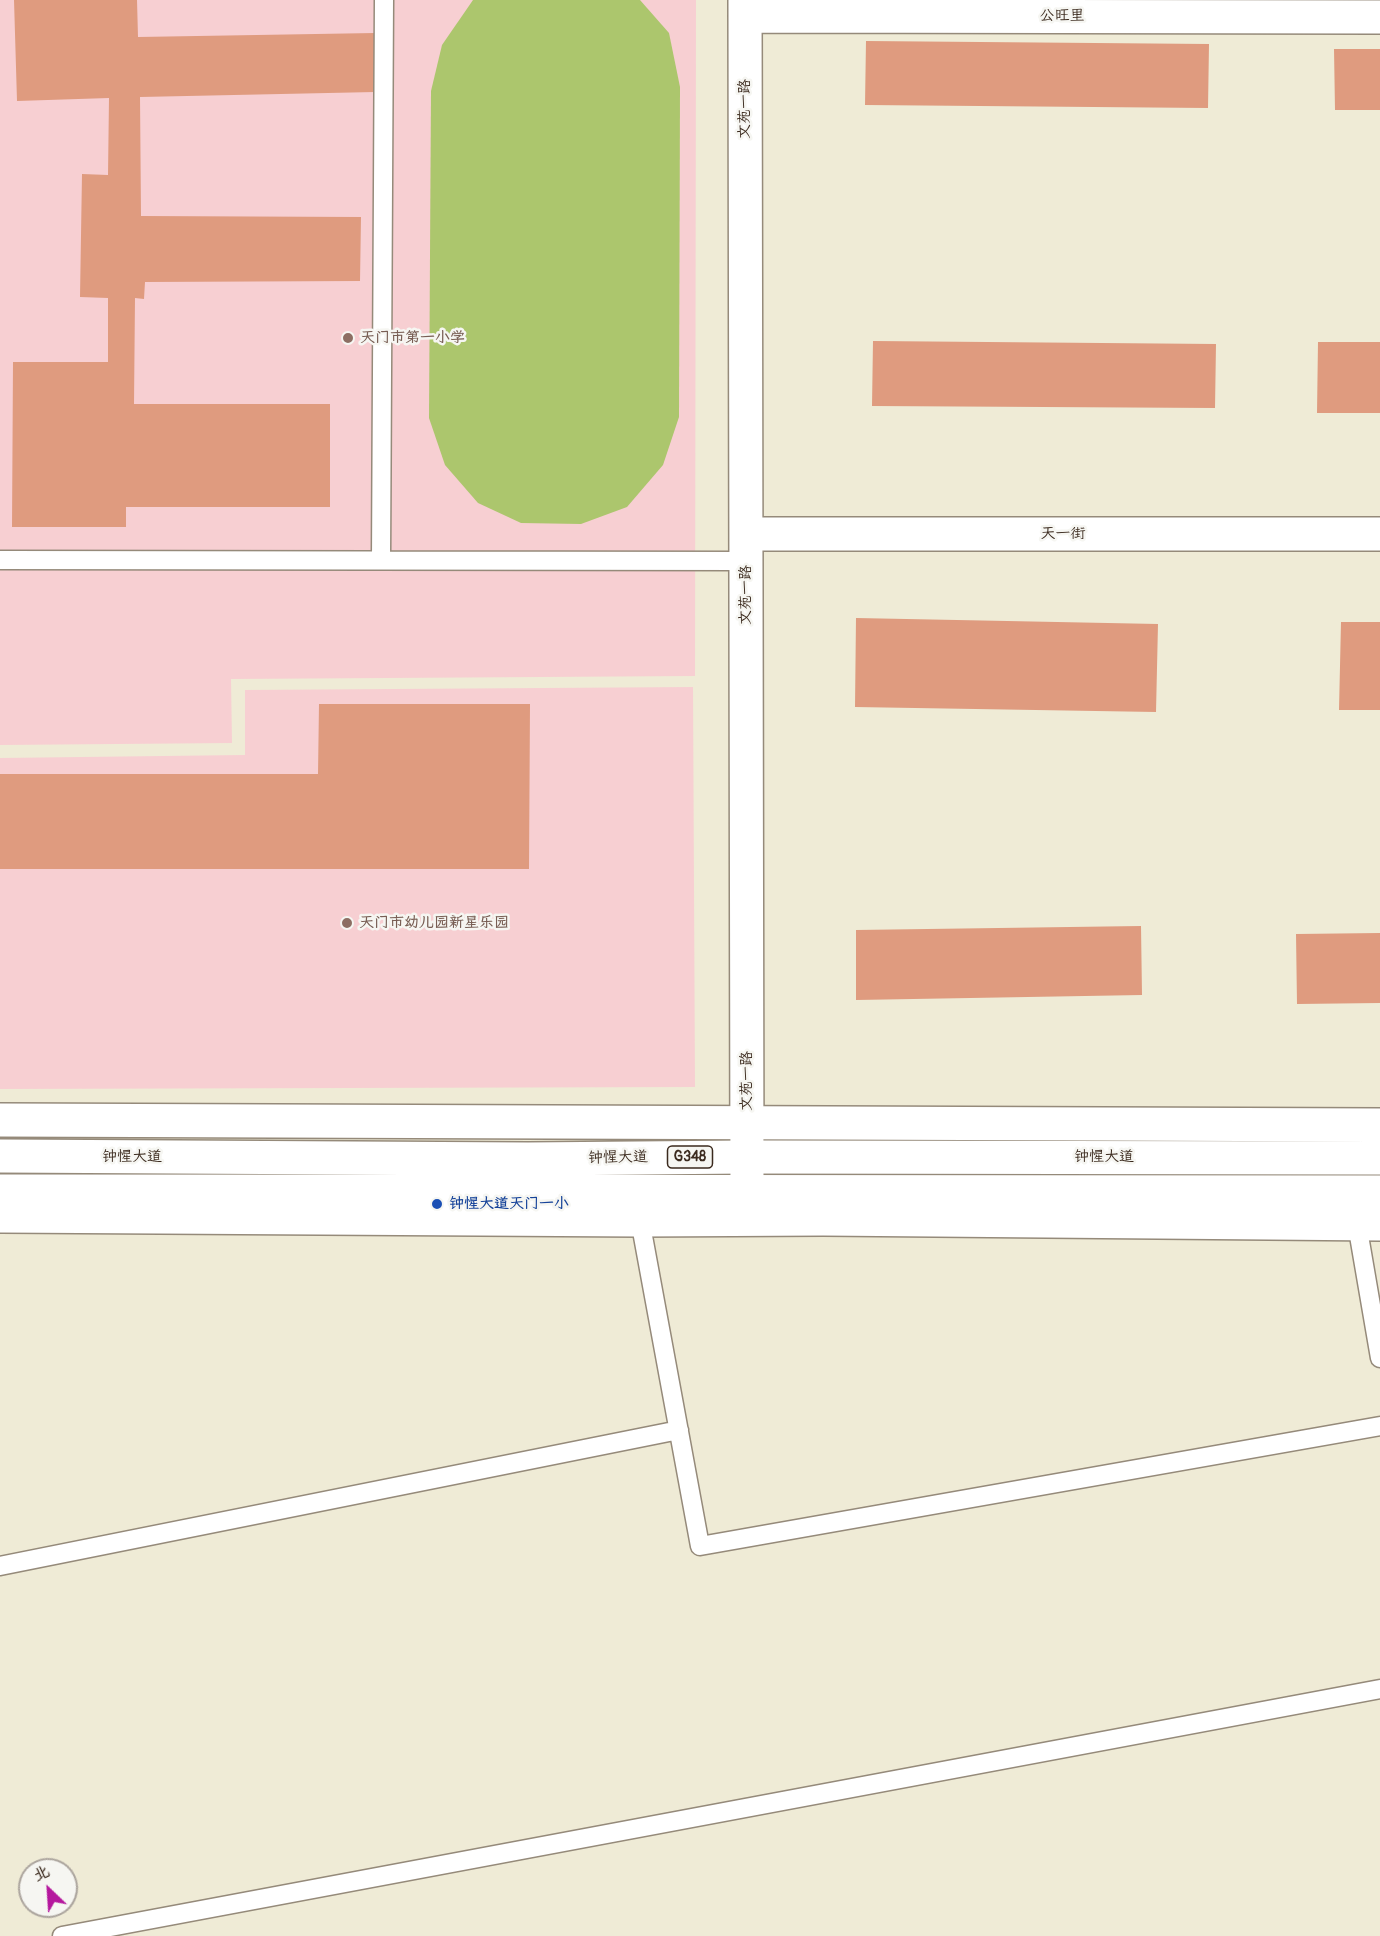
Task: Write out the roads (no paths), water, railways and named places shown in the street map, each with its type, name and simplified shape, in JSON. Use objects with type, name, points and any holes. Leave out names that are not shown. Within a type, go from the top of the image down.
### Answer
[{"type":"main road","name":"公旺里","points":[[745,8],[1269,8],[1380,17]]},
{"type":"main road","name":"文苑一路","points":[[745,8],[747,1190]]},
{"type":"main road","name":"天一街","points":[[746,548],[1380,534]]},
{"type":"main road","points":[[0,1120],[1380,1125]]},
{"type":"main road","name":"钟惺大道","points":[[0,1156],[516,1159],[1380,1158]]},
{"type":"main road","points":[[0,1191],[1380,1192]]},
{"type":"main road","points":[[0,1216],[835,1219],[1368,1224]]},
{"type":"lane","points":[[381,560],[384,0]]},
{"type":"lane","points":[[0,560],[381,560],[746,548]]},
{"type":"lane","points":[[640,1220],[700,1546],[1380,1426]]},
{"type":"lane","points":[[1368,1224],[1380,1358]]},
{"type":"lane","points":[[0,1566],[679,1430]]},
{"type":"lane","points":[[62,1936],[1380,1689]]},
{"type":"place","name":"天门市第一小学","points":[[348,338]]},
{"type":"place","name":"天门市幼儿园新星乐园","points":[[347,923]]},
{"type":"place","name":"钟惺大道天门一小","points":[[437,1204]]}]
